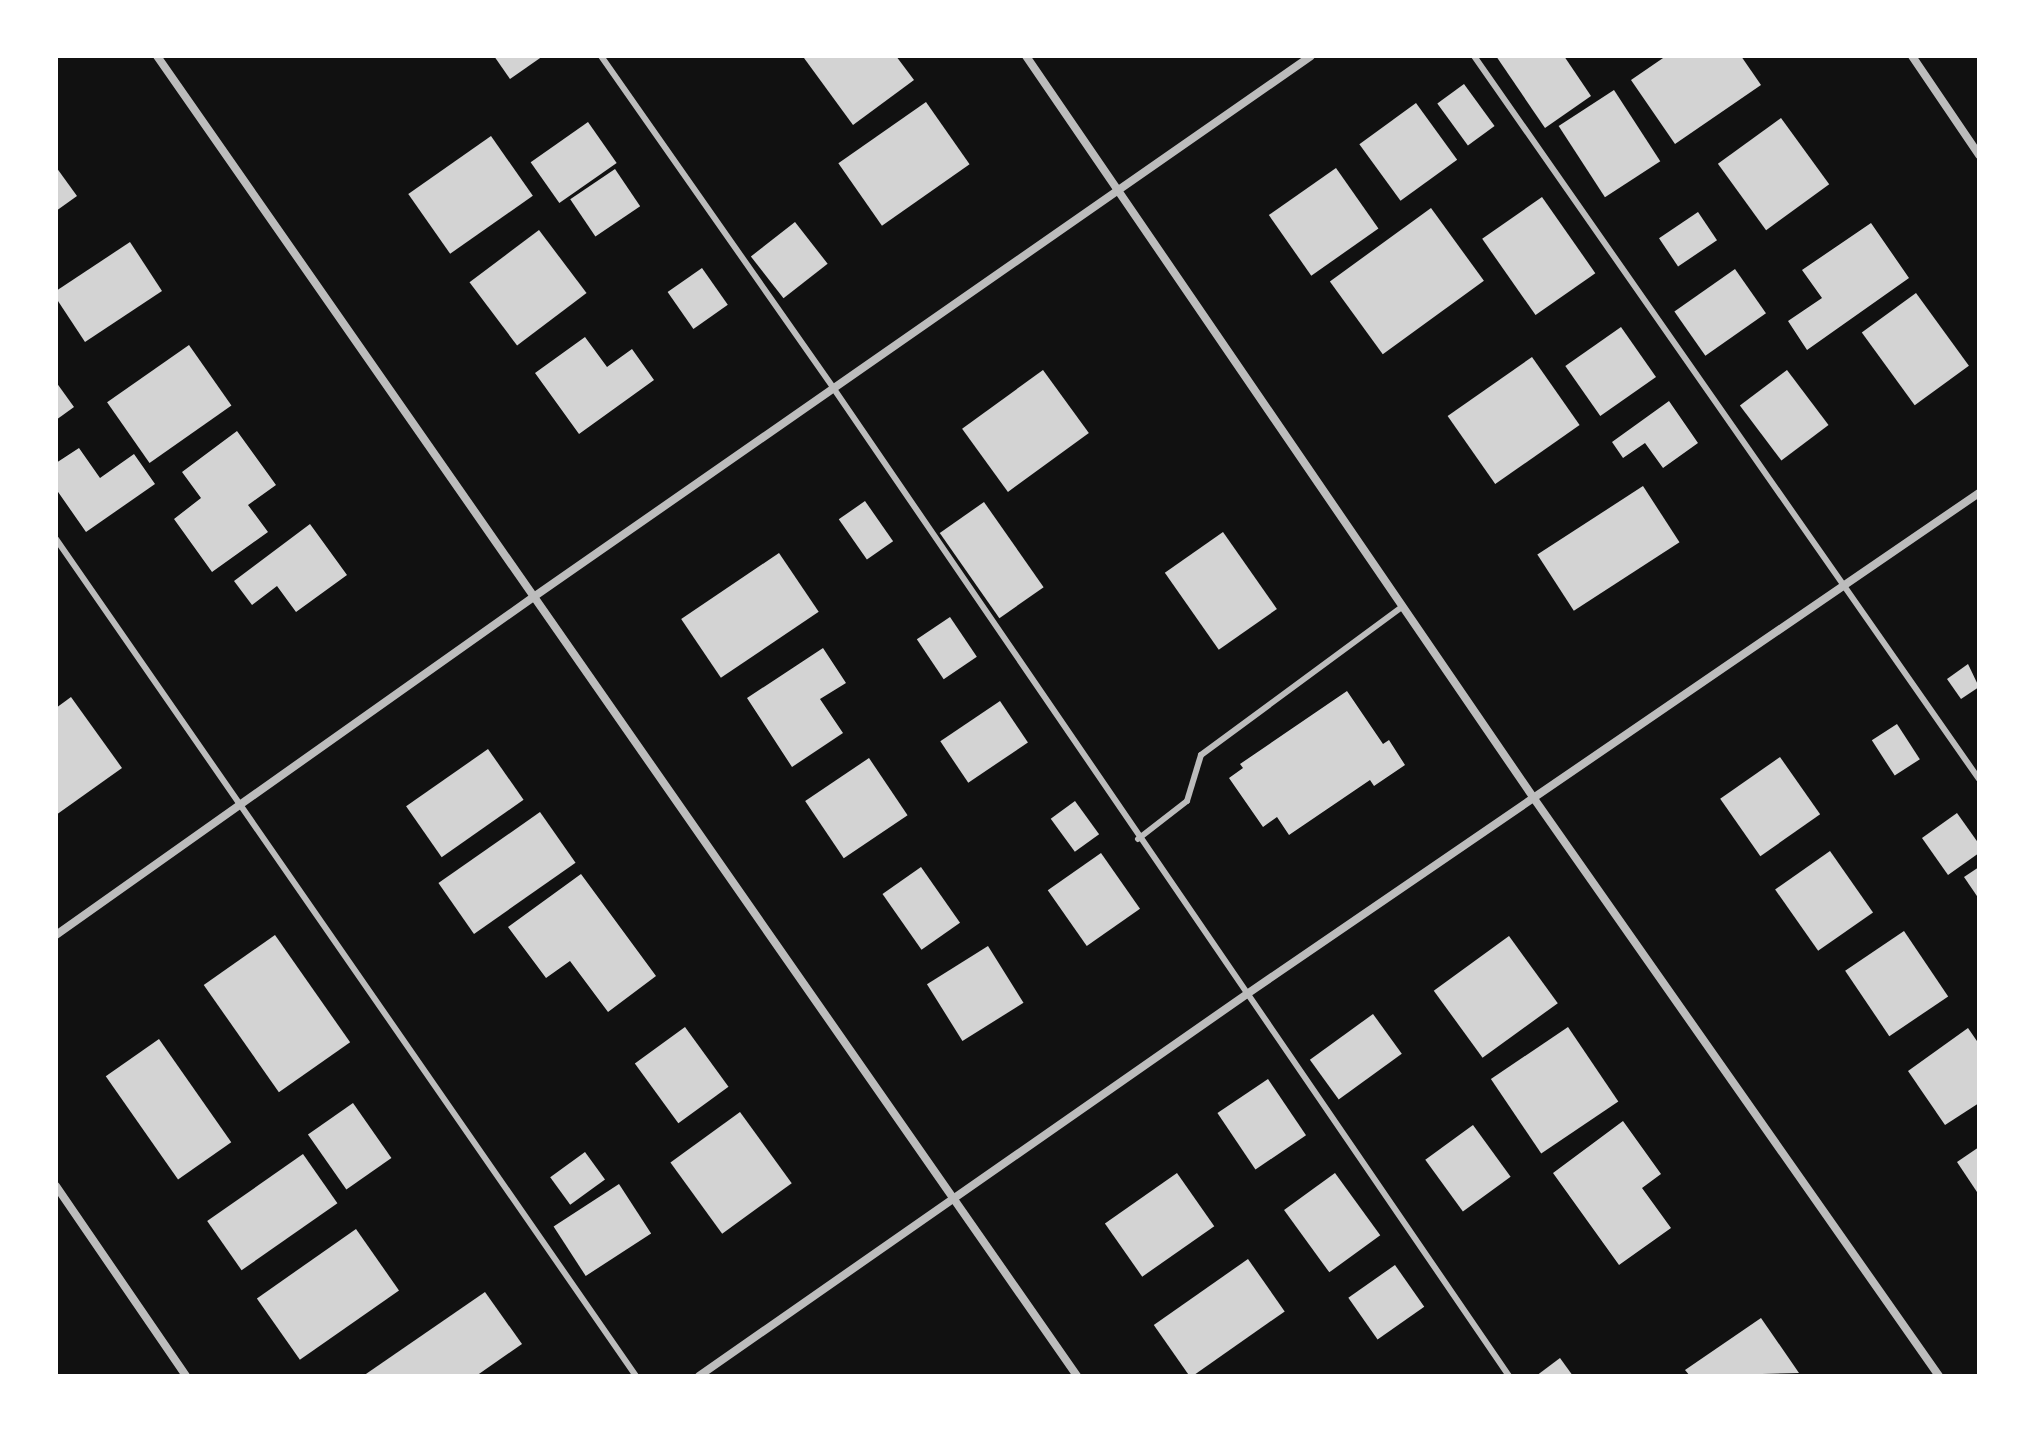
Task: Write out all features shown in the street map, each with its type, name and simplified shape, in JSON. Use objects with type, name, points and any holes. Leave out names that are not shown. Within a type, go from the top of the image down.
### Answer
[{"type":"street","points":[[157,56],[1077,1376]]},
{"type":"street","points":[[1026,56],[1120,188],[1535,800],[1939,1376]]},
{"type":"street","points":[[56,935],[535,596],[1311,56]]},
{"type":"street","points":[[1912,56],[1979,155]]},
{"type":"street","points":[[699,1376],[1247,994],[1535,800],[1979,493]]},
{"type":"street","points":[[56,1186],[186,1376]]},
{"type":"lane","points":[[601,56],[834,389],[1138,839],[1509,1376]]},
{"type":"lane","points":[[1474,56],[1846,584],[1979,779]]},
{"type":"lane","points":[[56,539],[636,1376]]},
{"type":"lane","points":[[1138,839],[1187,801],[1201,755],[1403,606]]},
{"type":"building","points":[[494,56],[543,56],[510,79]]},
{"type":"building","points":[[896,56],[914,80],[853,125],[804,58]]},
{"type":"building","points":[[1496,56],[1564,56],[1591,96],[1545,128]]},
{"type":"building","points":[[1666,56],[1741,56],[1761,85],[1675,144],[1631,80]]},
{"type":"building","points":[[1464,84],[1495,126],[1468,145],[1437,103]]},
{"type":"building","points":[[1614,90],[1660,161],[1605,197],[1559,126]]},
{"type":"building","points":[[926,102],[970,164],[882,226],[838,163]]},
{"type":"building","points":[[1416,103],[1457,160],[1401,201],[1359,144]]},
{"type":"building","points":[[1781,118],[1829,184],[1766,230],[1718,164]]},
{"type":"building","points":[[588,122],[617,163],[559,203],[531,162]]},
{"type":"building","points":[[491,136],[533,196],[450,254],[408,194]]},
{"type":"building","points":[[56,167],[77,196],[56,211]]},
{"type":"building","points":[[1336,168],[1378,229],[1311,276],[1269,215]]},
{"type":"building","points":[[615,169],[640,206],[595,237],[570,199]]},
{"type":"building","points":[[1542,197],[1595,273],[1536,315],[1482,239]]},
{"type":"building","points":[[1431,208],[1484,281],[1383,354],[1330,281]]},
{"type":"building","points":[[1698,212],[1717,240],[1678,266],[1659,238]]},
{"type":"building","points":[[795,222],[828,264],[784,298],[751,256]]},
{"type":"building","points":[[1871,223],[1909,278],[1807,350],[1788,321],[1822,298],[1802,270]]},
{"type":"building","points":[[539,230],[587,293],[517,345],[470,282]]},
{"type":"building","points":[[130,242],[162,291],[85,342],[56,298],[56,291]]},
{"type":"building","points":[[702,268],[728,305],[693,329],[668,292]]},
{"type":"building","points":[[1735,269],[1766,313],[1705,356],[1674,311]]},
{"type":"building","points":[[1916,293],[1969,366],[1915,405],[1862,332]]},
{"type":"building","points":[[1621,327],[1656,377],[1600,416],[1565,366]]},
{"type":"building","points":[[585,337],[607,367],[632,349],[654,380],[579,434],[535,373]]},
{"type":"building","points":[[189,345],[231,406],[150,463],[107,402]]},
{"type":"building","points":[[1532,357],[1580,425],[1495,484],[1448,416]]},
{"type":"building","points":[[1043,370],[1089,433],[1008,492],[962,429]]},
{"type":"building","points":[[1787,370],[1829,425],[1781,461],[1740,406]]},
{"type":"building","points":[[56,382],[74,407],[56,420]]},
{"type":"building","points":[[1669,401],[1698,443],[1663,468],[1645,443],[1623,458],[1612,442]]},
{"type":"building","points":[[237,431],[276,485],[248,505],[268,532],[212,572],[174,519],[201,498],[182,472]]},
{"type":"building","points":[[79,448],[100,478],[134,454],[155,484],[86,532],[56,489],[56,463]]},
{"type":"building","points":[[1643,486],[1679,542],[1574,611],[1537,555]]},
{"type":"building","points":[[865,501],[893,541],[867,559],[839,519]]},
{"type":"building","points":[[984,502],[1044,587],[999,618],[940,533]]},
{"type":"building","points":[[310,524],[347,575],[296,612],[277,586],[252,605],[234,581]]},
{"type":"building","points":[[1223,532],[1277,609],[1219,650],[1165,573]]},
{"type":"building","points":[[779,553],[819,612],[721,678],[681,619]]},
{"type":"building","points":[[950,617],[977,657],[944,679],[917,639]]},
{"type":"building","points":[[823,648],[846,683],[820,699],[843,733],[792,767],[747,698]]},
{"type":"building","points":[[1968,664],[1979,687],[1961,699],[1947,679]]},
{"type":"building","points":[[1347,691],[1383,744],[1389,740],[1405,765],[1374,786],[1370,780],[1289,835],[1277,817],[1263,827],[1229,778],[1243,768],[1240,764]]},
{"type":"building","points":[[71,697],[122,768],[56,815],[56,708]]},
{"type":"building","points":[[1000,701],[1028,742],[968,783],[940,741]]},
{"type":"building","points":[[1897,724],[1920,759],[1895,776],[1872,740]]},
{"type":"building","points":[[488,749],[524,800],[442,857],[406,806]]},
{"type":"building","points":[[1780,757],[1820,814],[1760,856],[1720,799]]},
{"type":"building","points":[[869,758],[908,815],[844,858],[805,801]]},
{"type":"building","points":[[1075,801],[1099,834],[1075,852],[1051,819]]},
{"type":"building","points":[[540,812],[576,863],[474,934],[438,883]]},
{"type":"building","points":[[1957,813],[1979,844],[1979,853],[1948,875],[1922,838]]},
{"type":"building","points":[[1830,851],[1873,912],[1818,951],[1775,889]]},
{"type":"building","points":[[1101,853],[1140,909],[1087,946],[1048,890]]},
{"type":"building","points":[[921,867],[960,923],[922,950],[882,894]]},
{"type":"building","points":[[1979,867],[1979,899],[1964,877]]},
{"type":"building","points":[[581,874],[656,976],[608,1012],[570,961],[546,978],[508,927]]},
{"type":"building","points":[[1904,931],[1948,996],[1889,1036],[1845,971]]},
{"type":"building","points":[[275,935],[350,1042],[279,1092],[204,985]]},
{"type":"building","points":[[1509,936],[1558,1003],[1483,1058],[1434,991]]},
{"type":"building","points":[[988,946],[1024,1003],[962,1041],[927,984]]},
{"type":"building","points":[[1373,1014],[1402,1054],[1339,1099],[1310,1060]]},
{"type":"building","points":[[685,1027],[728,1087],[678,1123],[635,1063]]},
{"type":"building","points":[[1568,1027],[1618,1102],[1541,1154],[1491,1079]]},
{"type":"building","points":[[1968,1028],[1979,1044],[1979,1103],[1945,1125],[1908,1071]]},
{"type":"building","points":[[159,1039],[231,1142],[178,1179],[106,1076]]},
{"type":"building","points":[[1268,1079],[1306,1135],[1255,1169],[1217,1113]]},
{"type":"building","points":[[353,1103],[391,1158],[346,1189],[308,1135]]},
{"type":"building","points":[[740,1112],[792,1183],[722,1234],[670,1163]]},
{"type":"building","points":[[1623,1121],[1661,1174],[1642,1188],[1671,1228],[1619,1265],[1553,1173]]},
{"type":"building","points":[[1473,1125],[1511,1177],[1463,1211],[1425,1160]]},
{"type":"building","points":[[1979,1147],[1979,1195],[1957,1162]]},
{"type":"building","points":[[585,1152],[605,1180],[570,1205],[550,1177]]},
{"type":"building","points":[[303,1154],[337,1203],[242,1270],[207,1221]]},
{"type":"building","points":[[1177,1173],[1214,1226],[1142,1277],[1105,1223]]},
{"type":"building","points":[[1335,1173],[1380,1235],[1329,1272],[1284,1210]]},
{"type":"building","points":[[619,1184],[651,1233],[586,1276],[554,1226]]},
{"type":"building","points":[[356,1229],[399,1290],[300,1360],[257,1298]]},
{"type":"building","points":[[1248,1259],[1285,1311],[1192,1376],[1154,1325]]},
{"type":"building","points":[[1395,1265],[1424,1307],[1378,1339],[1348,1298]]},
{"type":"building","points":[[485,1292],[522,1344],[476,1376],[363,1376]]},
{"type":"building","points":[[1761,1318],[1799,1373],[1690,1376],[1685,1370]]},
{"type":"building","points":[[1560,1358],[1573,1376],[1536,1376]]}]
